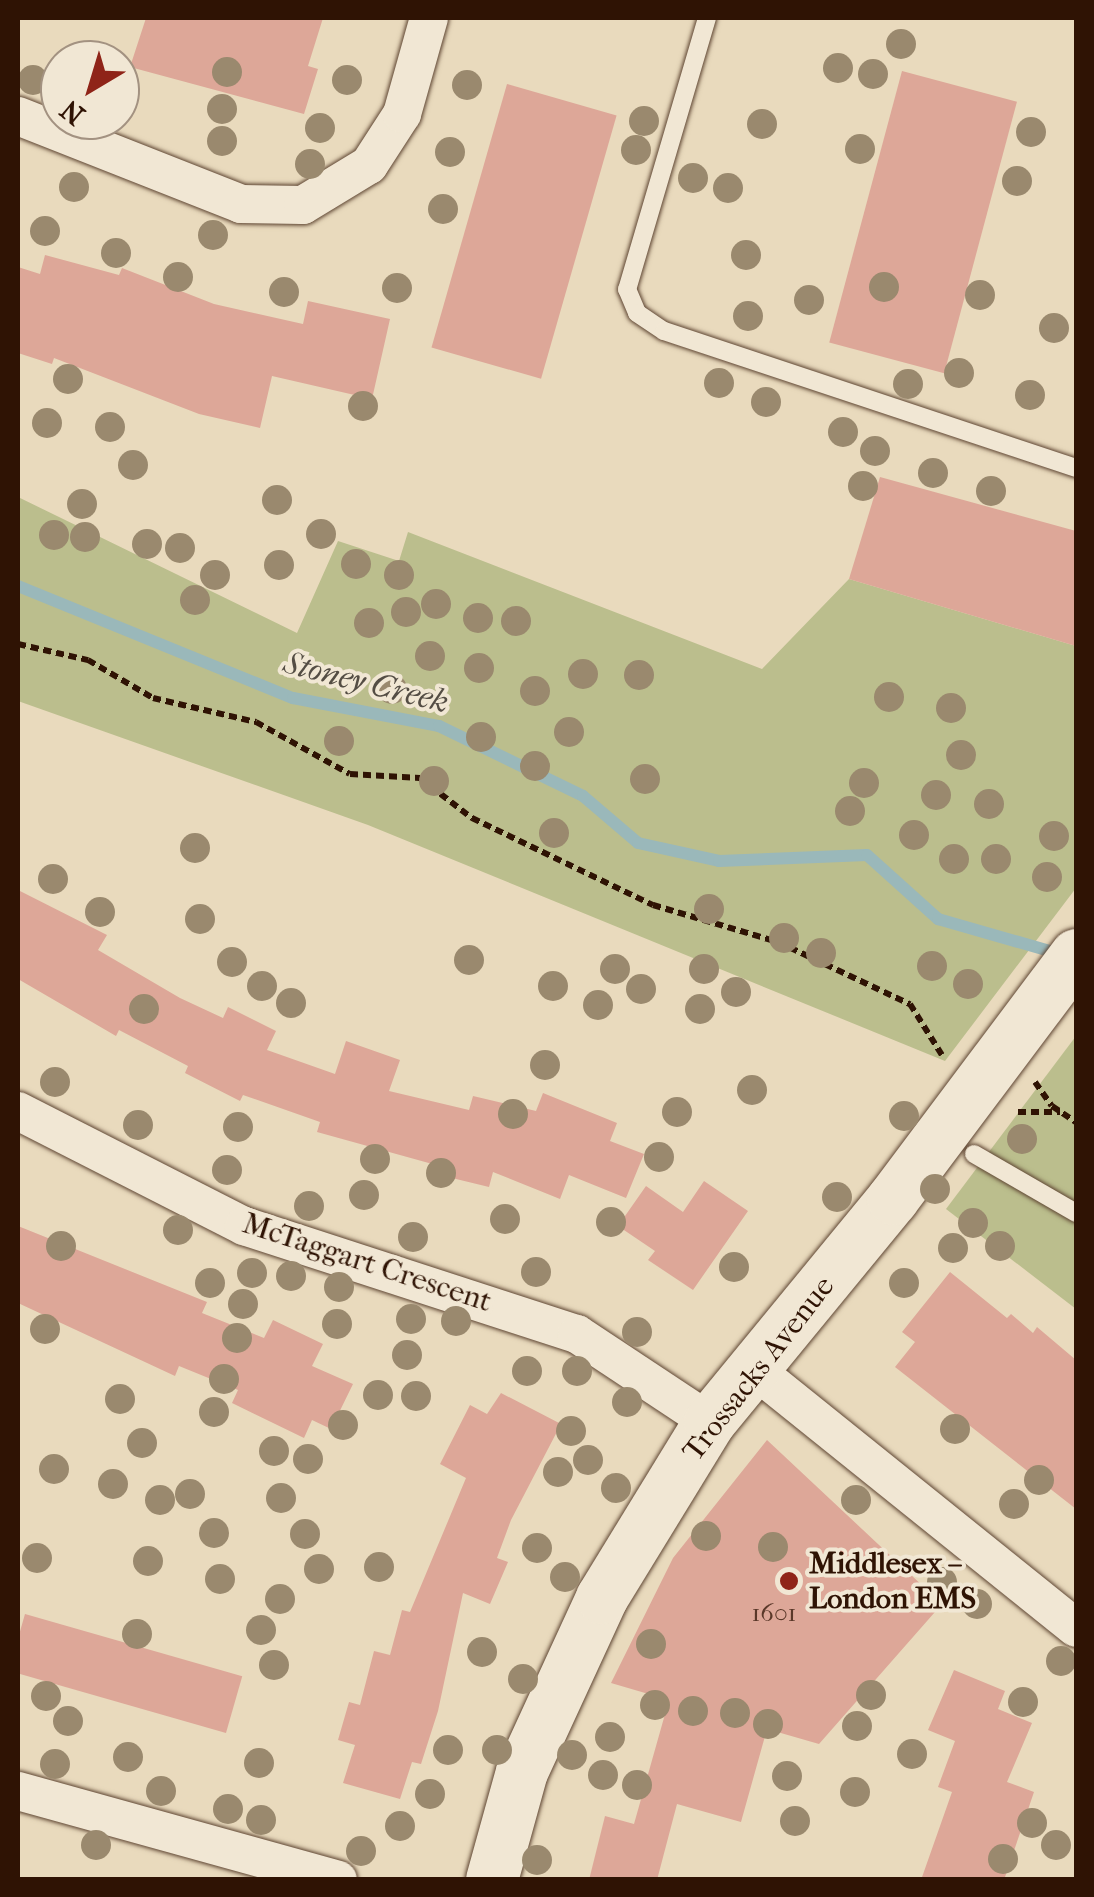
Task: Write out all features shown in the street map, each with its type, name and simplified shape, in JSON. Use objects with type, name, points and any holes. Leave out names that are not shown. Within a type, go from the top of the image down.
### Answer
[{"type":"street","points":[[18,116],[241,204],[303,204],[369,166],[402,114],[430,18]]},
{"type":"street","name":"Trossacks Avenue","points":[[492,1880],[522,1772],[602,1598],[710,1422],[1076,956]]},
{"type":"street","name":"McTaggart Crescent","points":[[18,1112],[244,1226],[577,1334],[710,1422]]},
{"type":"street","points":[[754,1370],[1076,1628]]},
{"type":"street","points":[[18,1791],[338,1880]]},
{"type":"lane","points":[[707,18],[627,289],[637,313],[664,330],[1076,468]]},
{"type":"lane","points":[[974,1154],[1076,1212]]},
{"type":"path","points":[[18,644],[88,660],[153,698],[256,722],[350,774],[420,778],[472,818],[653,905],[778,942],[910,1004],[946,1061]]},
{"type":"path","points":[[1027,1070],[1062,1112],[1076,1122]]},
{"type":"path","points":[[1004,1112],[1062,1112]]},
{"type":"green space","points":[[18,497],[297,633],[338,541],[399,561],[408,532],[762,669],[849,579],[1076,646],[1076,888],[945,1061],[368,825],[18,701]]},
{"type":"green space","points":[[1076,1036],[1076,1309],[946,1209]]},
{"type":"building","points":[[146,18],[323,18],[308,66],[318,69],[304,114],[140,70],[139,40]]},
{"type":"building","points":[[902,71],[1017,102],[944,373],[829,342]]},
{"type":"building","points":[[507,84],[617,115],[541,379],[431,347]]},
{"type":"building","points":[[45,255],[119,275],[122,268],[214,304],[303,324],[308,301],[390,319],[372,399],[272,376],[260,428],[199,414],[54,358],[52,364],[18,353],[18,267],[40,274]]},
{"type":"building","points":[[880,477],[1076,531],[1076,646],[849,579]]},
{"type":"building","points":[[18,890],[107,935],[98,950],[180,998],[223,1018],[228,1007],[276,1031],[267,1050],[335,1074],[346,1041],[400,1060],[389,1091],[469,1110],[473,1096],[536,1111],[543,1093],[617,1123],[610,1141],[644,1154],[626,1198],[569,1175],[560,1199],[493,1172],[489,1187],[452,1178],[454,1170],[317,1132],[320,1122],[243,1095],[240,1101],[185,1073],[188,1066],[119,1030],[116,1036],[18,979]]},
{"type":"building","points":[[704,1181],[748,1211],[693,1290],[648,1260],[655,1251],[618,1226],[646,1186],[683,1212]]},
{"type":"building","points":[[18,1226],[207,1302],[202,1313],[264,1338],[273,1320],[323,1344],[312,1366],[353,1384],[331,1429],[312,1420],[304,1438],[232,1403],[238,1390],[179,1366],[175,1376],[18,1303]]},
{"type":"building","points":[[950,1272],[1007,1318],[1011,1314],[1033,1333],[1037,1327],[1076,1360],[1076,1509],[895,1367],[915,1342],[902,1332]]},
{"type":"building","points":[[501,1393],[561,1424],[511,1520],[497,1558],[508,1562],[490,1604],[463,1593],[438,1711],[421,1764],[412,1762],[400,1799],[343,1783],[355,1745],[338,1740],[349,1702],[360,1705],[374,1651],[390,1655],[402,1610],[410,1612],[466,1478],[440,1464],[470,1405],[487,1414]]},
{"type":"building","name":"Middlesex – London EMS","points":[[767,1440],[942,1604],[819,1744],[767,1729],[741,1822],[677,1804],[657,1880],[589,1880],[605,1816],[634,1824],[669,1700],[611,1683],[673,1558]]},
{"type":"building","points":[[25,1614],[242,1676],[226,1733],[18,1673],[18,1638]]},
{"type":"building","points":[[954,1670],[1005,1691],[998,1709],[1032,1723],[1007,1782],[1034,1792],[1004,1880],[921,1880],[952,1792],[938,1787],[955,1741],[928,1730]]},
{"type":"waterway","name":"Stoney Creek","points":[[18,586],[293,698],[439,726],[583,796],[638,843],[719,861],[867,855],[938,919],[1060,954]]},
{"type":"place","name":"Middlesex – London EMS","points":[[789,1581]]}]
